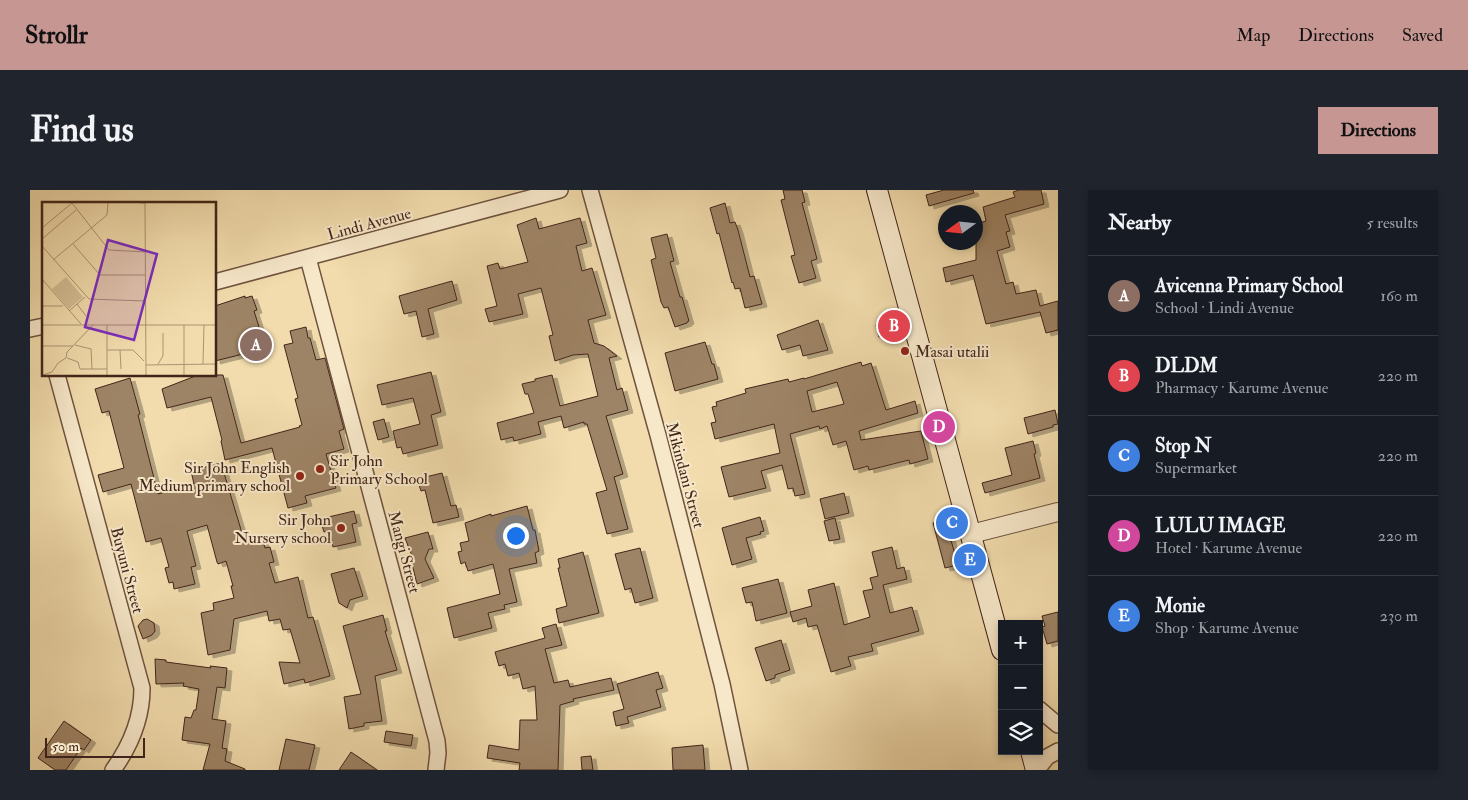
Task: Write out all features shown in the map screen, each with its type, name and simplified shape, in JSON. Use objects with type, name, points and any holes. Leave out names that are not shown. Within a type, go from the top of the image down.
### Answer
[{"type":"main road","points":[[877,190],[998,635]]},
{"type":"main road","points":[[1032,755],[1037,770]]},
{"type":"street","name":"Lindi Avenue","points":[[216,282],[560,190]]},
{"type":"street","name":"Mikindani Street","points":[[590,190],[658,435],[722,684],[740,770]]},
{"type":"street","name":"Mangi Street","points":[[308,258],[437,741],[436,770]]},
{"type":"street","name":"Buyuni Street","points":[[57,376],[142,688],[142,703],[135,731],[113,770]]},
{"type":"street","points":[[971,534],[1058,512]]},
{"type":"street","points":[[1040,710],[1058,725]]},
{"type":"street","points":[[1037,770],[1047,757],[1058,751]]},
{"type":"building","points":[[783,190],[802,190],[805,202],[802,203],[817,259],[811,261],[816,278],[799,283],[791,256],[795,255],[781,200],[785,199]]},
{"type":"building","points":[[944,190],[973,190],[974,193],[929,206],[926,195]]},
{"type":"building","points":[[1019,190],[1041,190],[1044,204],[1005,215],[1010,231],[1006,232],[1010,247],[997,251],[1006,284],[1013,282],[1016,294],[1036,290],[1040,306],[1058,301],[1058,330],[1046,333],[1040,312],[986,324],[973,275],[946,282],[943,268],[976,260],[976,250],[983,250],[983,222],[986,221],[983,207],[1015,197],[1013,192]]},
{"type":"building","points":[[725,203],[730,223],[735,222],[738,230],[750,277],[754,276],[762,304],[745,308],[740,288],[735,289],[732,283],[719,233],[717,234],[710,208]]},
{"type":"building","points":[[536,218],[539,229],[580,218],[587,243],[576,246],[582,271],[592,268],[606,315],[588,320],[594,343],[604,346],[617,356],[609,358],[617,390],[622,388],[628,410],[606,416],[623,474],[614,477],[628,529],[607,534],[596,493],[607,490],[587,424],[584,424],[584,422],[564,428],[561,416],[538,422],[541,434],[514,441],[513,437],[501,440],[497,423],[534,413],[528,394],[525,394],[522,384],[552,375],[560,406],[598,396],[588,354],[573,355],[555,361],[549,336],[553,335],[541,288],[518,294],[523,314],[489,322],[485,309],[497,306],[487,266],[498,263],[500,269],[528,262],[517,225]]},
{"type":"building","points":[[667,234],[674,261],[670,262],[689,321],[675,327],[668,307],[664,308],[661,302],[651,260],[656,258],[651,238]]},
{"type":"building","points":[[452,281],[457,300],[428,309],[434,334],[422,337],[416,311],[404,314],[399,296]]},
{"type":"building","points":[[245,296],[245,298],[252,296],[257,310],[254,311],[260,330],[255,336],[256,342],[249,344],[250,347],[242,350],[243,354],[216,361],[216,306]]},
{"type":"building","points":[[892,314],[897,333],[879,337],[876,325],[883,323],[881,317]]},
{"type":"building","points":[[818,320],[828,350],[803,356],[800,345],[782,350],[777,335]]},
{"type":"building","points":[[306,327],[316,360],[325,358],[344,429],[339,431],[344,449],[326,454],[336,488],[305,496],[307,503],[288,508],[272,448],[225,460],[211,397],[167,408],[162,389],[195,376],[223,375],[241,443],[300,427],[302,425],[295,399],[298,398],[284,345],[293,343],[290,331]]},
{"type":"building","points":[[705,342],[718,379],[675,391],[665,353]]},
{"type":"building","points":[[861,362],[862,366],[871,363],[886,410],[915,401],[918,413],[859,431],[861,440],[921,431],[928,459],[910,464],[909,460],[869,470],[868,466],[854,470],[846,441],[833,445],[827,426],[820,429],[819,426],[790,434],[805,494],[795,496],[793,488],[788,489],[782,465],[761,471],[766,488],[729,497],[721,467],[780,453],[774,424],[715,439],[711,423],[716,422],[712,407],[717,406],[716,402],[746,393],[745,389],[788,379],[789,382]],"holes":[[[837,382],[844,404],[812,412],[807,391]]]},
{"type":"building","points":[[431,372],[441,412],[431,415],[438,445],[403,454],[401,447],[397,448],[393,431],[420,424],[413,398],[382,405],[377,385]]},
{"type":"building","points":[[130,378],[158,494],[194,484],[191,471],[221,463],[245,543],[262,538],[265,548],[270,547],[274,562],[269,563],[275,583],[298,577],[308,618],[313,617],[330,676],[305,683],[304,679],[284,684],[279,662],[300,663],[290,629],[283,630],[280,619],[269,621],[267,611],[234,619],[230,650],[208,655],[201,613],[214,610],[213,603],[234,598],[231,586],[233,586],[226,561],[218,564],[207,525],[187,531],[196,566],[191,567],[195,584],[174,589],[173,582],[169,583],[165,568],[169,567],[161,538],[146,542],[131,484],[103,492],[98,475],[124,468],[109,411],[102,413],[95,389]]},
{"type":"building","points":[[1055,410],[1058,424],[1028,434],[1024,418]]},
{"type":"building","points":[[384,419],[389,437],[378,440],[373,422]]},
{"type":"building","points":[[1033,441],[1040,478],[985,493],[982,483],[1012,475],[1005,448]]},
{"type":"building","points":[[442,473],[451,506],[456,505],[459,517],[433,523],[425,490],[421,491],[417,479]]},
{"type":"building","points":[[844,493],[849,513],[825,519],[820,499]]},
{"type":"building","points":[[527,506],[533,530],[535,530],[539,551],[535,553],[537,563],[509,569],[517,602],[504,605],[505,609],[488,613],[492,628],[454,638],[447,608],[500,594],[493,564],[468,571],[465,562],[461,564],[458,552],[462,551],[460,543],[469,541],[465,523],[491,514],[491,516]]},
{"type":"building","points":[[354,511],[357,523],[352,524],[356,542],[333,547],[329,531],[324,532],[320,519]]},
{"type":"building","points":[[760,517],[764,531],[760,532],[761,534],[746,538],[752,559],[732,565],[722,528]]},
{"type":"building","points":[[835,518],[840,539],[829,541],[824,521]]},
{"type":"building","points":[[945,519],[958,565],[945,568],[933,523]]},
{"type":"building","points":[[428,532],[433,549],[429,549],[425,559],[434,578],[417,584],[412,556],[405,538]]},
{"type":"building","points":[[892,547],[897,569],[904,567],[907,579],[883,585],[890,613],[912,607],[919,631],[871,644],[873,651],[848,657],[851,666],[831,672],[817,625],[808,627],[806,618],[793,622],[790,612],[812,606],[808,590],[834,583],[844,625],[870,617],[863,591],[873,589],[870,578],[878,576],[872,552]]},
{"type":"building","points":[[640,548],[653,598],[635,603],[631,588],[625,590],[615,554]]},
{"type":"building","points":[[583,552],[599,613],[559,623],[556,609],[567,606],[558,568],[560,568],[558,559]]},
{"type":"building","points":[[354,568],[363,596],[350,600],[347,608],[339,603],[331,574]]},
{"type":"building","points":[[778,579],[787,613],[756,621],[752,602],[746,603],[742,588]]},
{"type":"building","points":[[1058,612],[1058,641],[1047,644],[1043,630],[1043,627],[1045,626],[1042,616]]},
{"type":"building","points":[[383,615],[387,631],[385,631],[397,670],[375,676],[382,721],[364,723],[364,726],[349,729],[344,697],[361,694],[343,626]]},
{"type":"building","points":[[147,619],[154,623],[155,631],[152,635],[143,639],[138,626],[143,620]]},
{"type":"building","points":[[556,624],[562,645],[545,649],[554,683],[568,680],[570,687],[611,678],[614,690],[573,699],[574,701],[560,705],[558,770],[519,770],[520,763],[487,758],[489,745],[519,750],[520,720],[537,720],[535,686],[523,689],[519,673],[508,676],[505,664],[499,666],[495,652],[545,638],[542,628]]},
{"type":"building","points":[[781,640],[790,670],[775,675],[775,678],[766,681],[755,648]]},
{"type":"building","points":[[155,659],[211,668],[210,666],[227,668],[225,688],[217,687],[212,719],[226,721],[222,748],[227,749],[225,761],[245,770],[203,770],[210,744],[182,740],[185,717],[191,718],[194,710],[196,710],[199,689],[183,686],[184,683],[156,684]]},
{"type":"building","points":[[658,672],[663,688],[656,690],[661,707],[627,717],[629,723],[616,726],[613,712],[624,709],[617,684]]},
{"type":"building","points":[[64,721],[91,740],[84,750],[81,748],[66,770],[55,770],[38,758]]},
{"type":"building","points":[[386,731],[413,735],[411,746],[384,742]]},
{"type":"building","points":[[286,739],[315,745],[309,770],[279,770]]},
{"type":"building","points":[[703,745],[705,770],[673,770],[672,748]]},
{"type":"building","points":[[351,752],[377,770],[339,770]]},
{"type":"building","points":[[591,756],[593,770],[582,770],[581,757]]},
{"type":"place","name":"DLDM","points":[[894,326]]},
{"type":"place","name":"Avicenna Primary School","points":[[256,345]]},
{"type":"place","name":"Masai utalii","points":[[905,351]]},
{"type":"place","name":"LULU IMAGE","points":[[939,427]]},
{"type":"place","name":"Sir John Primary School","points":[[320,469]]},
{"type":"place","name":"Sir John English Medium primary school","points":[[300,476]]},
{"type":"place","name":"Stop N","points":[[952,523]]},
{"type":"place","name":"Sir John Nursery school","points":[[341,528]]},
{"type":"place","name":"Monie","points":[[970,560]]}]
